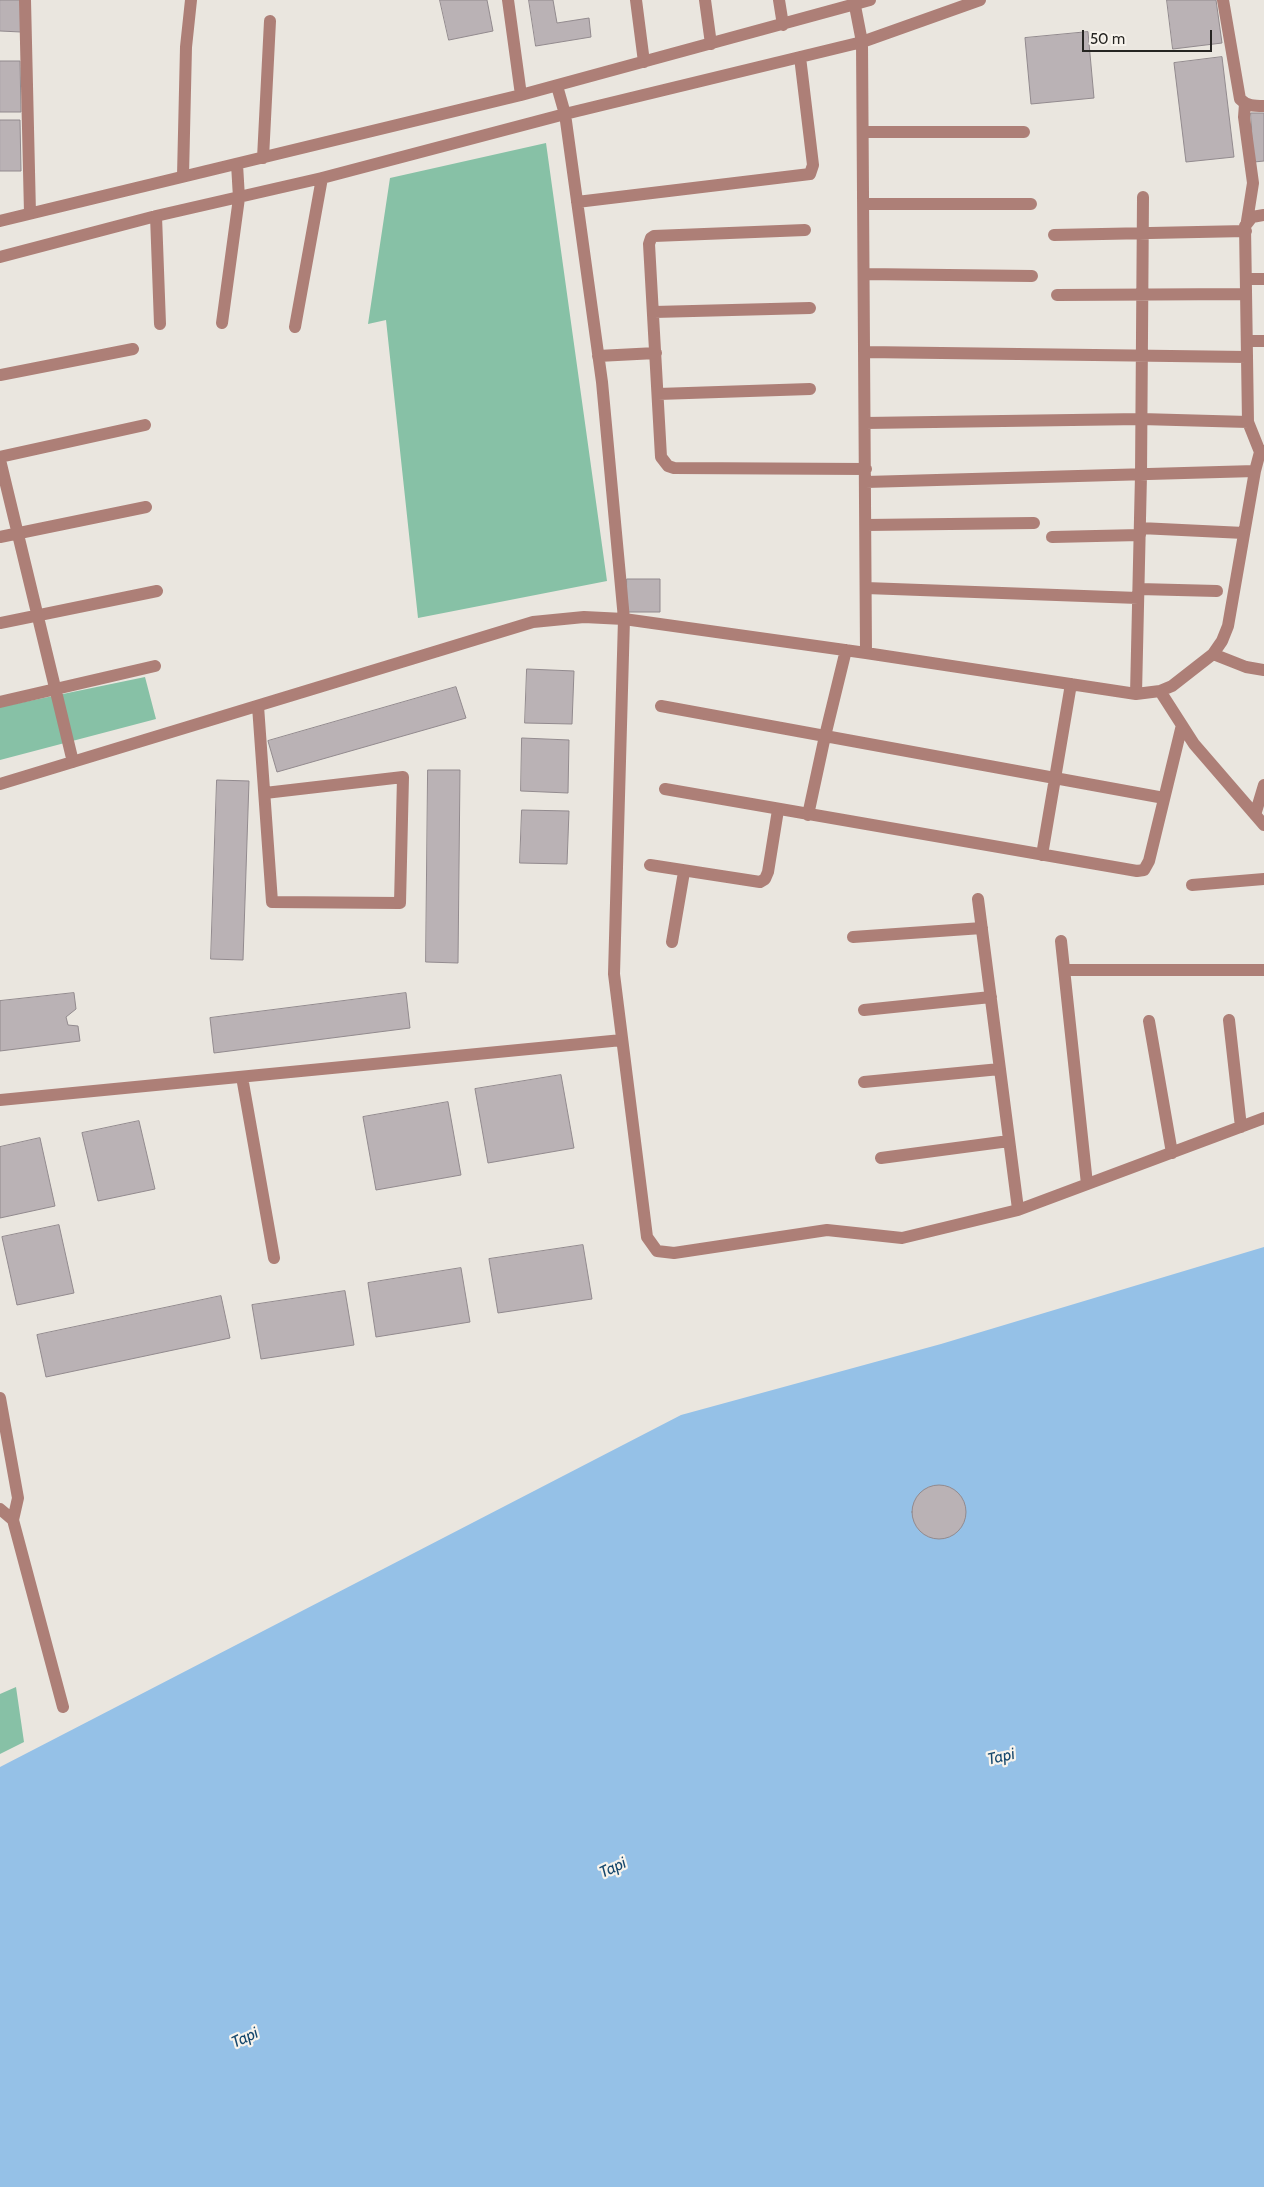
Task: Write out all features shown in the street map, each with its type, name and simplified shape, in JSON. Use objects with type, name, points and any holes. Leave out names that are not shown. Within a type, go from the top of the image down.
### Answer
[{"type":"street","points":[[25,0],[30,214]]},
{"type":"street","points":[[183,176],[186,47],[191,0]]},
{"type":"street","points":[[508,0],[521,96]]},
{"type":"street","points":[[636,0],[644,62]]},
{"type":"street","points":[[705,0],[711,44]]},
{"type":"street","points":[[779,0],[783,25]]},
{"type":"street","points":[[0,221],[521,96],[855,6],[870,0]]},
{"type":"street","points":[[0,257],[156,216],[322,178],[565,114],[862,42],[980,0]]},
{"type":"street","points":[[0,784],[533,622],[584,617],[624,619],[846,650],[1136,694],[1160,691],[1172,686],[1213,654],[1222,641],[1228,626],[1255,471],[1262,451],[1248,422],[1246,226],[1253,182],[1244,104],[1238,94],[1223,0]]},
{"type":"street","points":[[855,6],[862,42],[866,653]]},
{"type":"street","points":[[262,158],[270,21]]},
{"type":"street","points":[[577,202],[810,174],[813,166],[800,57]]},
{"type":"street","points":[[557,86],[565,114],[598,356],[624,619],[614,974],[647,1236],[657,1251],[674,1254],[827,1230],[902,1238],[1018,1209],[1264,1118]]},
{"type":"street","points":[[1244,104],[1264,106]]},
{"type":"street","points":[[863,132],[1024,132]]},
{"type":"street","points":[[222,323],[239,198],[237,164]]},
{"type":"street","points":[[295,326],[322,178]]},
{"type":"street","points":[[1136,694],[1141,475],[1143,197]]},
{"type":"street","points":[[864,204],[1031,204]]},
{"type":"street","points":[[1246,226],[1252,217],[1264,215]]},
{"type":"street","points":[[156,216],[160,324]]},
{"type":"street","points":[[1054,235],[1142,233],[1246,226]]},
{"type":"street","points":[[805,230],[654,236],[651,238],[649,244],[661,457],[668,466],[866,475],[1141,475],[1255,471]]},
{"type":"street","points":[[864,274],[1032,276]]},
{"type":"street","points":[[1246,279],[1264,279]]},
{"type":"street","points":[[1057,295],[1246,294]]},
{"type":"street","points":[[654,312],[810,308]]},
{"type":"street","points":[[1247,341],[1264,342]]},
{"type":"street","points":[[0,375],[133,349]]},
{"type":"street","points":[[598,356],[656,352]]},
{"type":"street","points":[[865,352],[1247,358]]},
{"type":"street","points":[[658,394],[810,388]]},
{"type":"street","points":[[865,423],[1141,419],[1248,422]]},
{"type":"street","points":[[73,762],[0,458],[145,425]]},
{"type":"street","points":[[0,537],[146,507]]},
{"type":"street","points":[[866,525],[1034,523]]},
{"type":"street","points":[[1052,536],[1140,532],[1244,533]]},
{"type":"street","points":[[866,588],[1138,594],[1217,591]]},
{"type":"street","points":[[0,623],[157,591]]},
{"type":"street","points":[[808,815],[846,650]]},
{"type":"street","points":[[1213,654],[1246,667],[1264,670]]},
{"type":"street","points":[[0,702],[154,666]]},
{"type":"street","points":[[1042,855],[1071,684]]},
{"type":"street","points":[[1160,691],[1194,744],[1264,825]]},
{"type":"street","points":[[258,706],[272,902],[400,903],[403,777],[265,793]]},
{"type":"street","points":[[661,706],[1164,798]]},
{"type":"street","points":[[665,789],[1137,871],[1144,870],[1149,860],[1182,725]]},
{"type":"street","points":[[1256,815],[1264,785]]},
{"type":"street","points":[[650,865],[684,872],[760,882],[765,879],[768,872],[778,810]]},
{"type":"street","points":[[672,942],[684,872]]},
{"type":"street","points":[[1192,885],[1264,879]]},
{"type":"street","points":[[978,900],[1018,1209]]},
{"type":"street","points":[[853,937],[982,928]]},
{"type":"street","points":[[1061,941],[1087,1184]]},
{"type":"street","points":[[1064,970],[1264,970]]},
{"type":"street","points":[[864,1010],[991,997]]},
{"type":"street","points":[[1229,1020],[1241,1127]]},
{"type":"street","points":[[1150,1021],[1172,1153]]},
{"type":"street","points":[[0,1100],[622,1040]]},
{"type":"street","points":[[864,1082],[1000,1069]]},
{"type":"street","points":[[242,1077],[274,1258]]},
{"type":"street","points":[[881,1158],[1009,1141]]},
{"type":"street","points":[[0,1398],[18,1498],[13,1520],[63,1707]]},
{"type":"street","points":[[0,1509],[13,1520]]},
{"type":"green space","points":[[546,143],[607,581],[418,618],[386,320],[368,324],[390,178]]},
{"type":"green space","points":[[145,677],[156,719],[0,760],[0,707]]},
{"type":"green space","points":[[16,1687],[24,1742],[0,1754],[0,1694]]},
{"type":"water","name":"Tapi","points":[[1264,1247],[1264,2187],[0,2187],[0,1767],[681,1415],[941,1344]]},
{"type":"building","points":[[0,0],[22,0],[21,32],[0,31]]},
{"type":"building","points":[[440,0],[487,0],[493,31],[449,40]]},
{"type":"building","points":[[529,0],[553,0],[557,23],[589,18],[591,37],[536,46]]},
{"type":"building","points":[[1167,0],[1216,0],[1222,43],[1173,49]]},
{"type":"building","points":[[1088,32],[1094,98],[1031,104],[1025,38]]},
{"type":"building","points":[[1222,57],[1234,157],[1186,162],[1174,63]]},
{"type":"building","points":[[0,61],[20,61],[21,112],[0,112]]},
{"type":"building","points":[[1251,113],[1264,113],[1264,161],[1254,162]]},
{"type":"building","points":[[0,120],[20,120],[21,171],[0,171]]},
{"type":"building","points":[[627,579],[660,579],[660,612],[627,612]]},
{"type":"building","points":[[527,669],[574,671],[572,724],[525,723]]},
{"type":"building","points":[[456,687],[466,718],[277,772],[268,741]]},
{"type":"building","points":[[522,738],[569,740],[568,793],[521,791]]},
{"type":"building","points":[[428,770],[460,770],[458,963],[426,962]]},
{"type":"building","points":[[217,780],[249,781],[243,960],[211,959]]},
{"type":"building","points":[[522,810],[569,811],[567,864],[520,863]]},
{"type":"building","points":[[74,993],[76,1009],[66,1017],[68,1025],[78,1026],[80,1041],[0,1051],[0,1001]]},
{"type":"building","points":[[406,993],[410,1028],[214,1053],[210,1018]]},
{"type":"building","points":[[561,1075],[574,1148],[488,1163],[475,1089]]},
{"type":"building","points":[[448,1102],[461,1175],[376,1190],[363,1117]]},
{"type":"building","points":[[139,1121],[155,1189],[98,1201],[82,1133]]},
{"type":"building","points":[[40,1138],[55,1206],[0,1218],[0,1147]]},
{"type":"building","points":[[59,1225],[74,1293],[17,1305],[2,1237]]},
{"type":"building","points":[[583,1245],[592,1299],[498,1313],[489,1259]]},
{"type":"building","points":[[461,1268],[470,1322],[376,1337],[368,1283]]},
{"type":"building","points":[[345,1291],[354,1345],[261,1359],[252,1305]]},
{"type":"building","points":[[221,1296],[230,1338],[46,1377],[37,1335]]},
{"type":"building","points":[[939,1485],[949,1487],[958,1493],[964,1502],[966,1512],[964,1522],[958,1531],[949,1537],[939,1539],[929,1537],[920,1531],[914,1522],[912,1512],[914,1502],[920,1493],[929,1487]]}]
